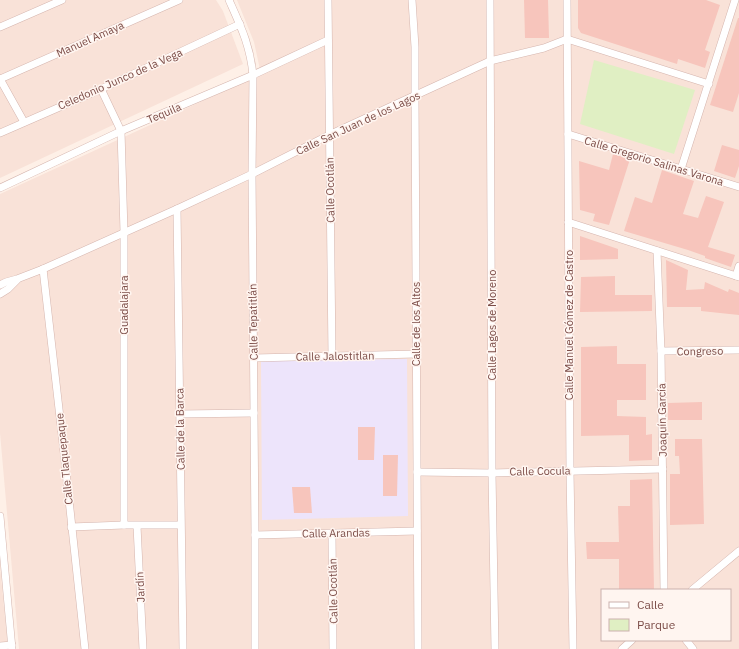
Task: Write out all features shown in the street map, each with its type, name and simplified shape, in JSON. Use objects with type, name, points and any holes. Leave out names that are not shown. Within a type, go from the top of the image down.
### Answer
[{"type":"street","points":[[0,27],[62,0]]},
{"type":"street","name":"Manuel Amaya","points":[[0,79],[180,0]]},
{"type":"street","name":"Calle Tepatitlán","points":[[229,0],[248,44],[253,75],[252,174],[255,649]]},
{"type":"street","name":"Calle Ocotlán","points":[[328,0],[332,356]]},
{"type":"street","name":"Calle de los Altos","points":[[412,0],[416,96],[418,649]]},
{"type":"street","name":"Calle Lagos de Moreno","points":[[490,0],[492,473],[495,649]]},
{"type":"street","name":"Calle Manuel Gómez de Castro","points":[[567,0],[570,471],[573,649]]},
{"type":"street","points":[[681,169],[735,0]]},
{"type":"street","name":"Celedonio Junco de la Vega","points":[[0,133],[101,89],[240,24]]},
{"type":"street","points":[[567,39],[708,84]]},
{"type":"street","name":"Calle San Juan de los Lagos","points":[[0,285],[43,269],[177,209],[490,61],[544,48],[567,39]]},
{"type":"street","name":"Tequila","points":[[0,188],[121,131],[253,75],[328,40]]},
{"type":"street","points":[[0,79],[24,122]]},
{"type":"street","name":"Guadalajara","points":[[101,89],[121,131],[124,232],[124,525]]},
{"type":"street","name":"Calle Gregorio Salinas Varona","points":[[568,134],[739,188]]},
{"type":"street","name":"Calle de la Barca","points":[[177,209],[182,649]]},
{"type":"street","points":[[568,222],[737,277],[739,266]]},
{"type":"street","name":"Joaquín García","points":[[657,251],[661,352],[664,589]]},
{"type":"street","name":"Calle Tlaquepaque","points":[[43,269],[85,649]]},
{"type":"street","name":"Calle San Juan de los Lagos","points":[[0,294],[8,289],[17,279]]},
{"type":"street","name":"Congreso","points":[[661,352],[739,350]]},
{"type":"street","name":"Calle Jalostitlan","points":[[254,358],[416,354]]},
{"type":"street","points":[[180,414],[254,413]]},
{"type":"street","name":"Calle Cocula","points":[[417,472],[492,473],[663,469]]},
{"type":"street","points":[[0,516],[12,647],[0,646]]},
{"type":"street","points":[[71,527],[180,525]]},
{"type":"street","name":"Jardín","points":[[137,526],[143,649]]},
{"type":"street","name":"Calle Arandas","points":[[255,534],[332,534],[417,531]]},
{"type":"street","name":"Calle Ocotlán","points":[[332,534],[333,649]]},
{"type":"street","points":[[693,589],[739,551]]},
{"type":"street","points":[[622,649],[631,641]]},
{"type":"street","points":[[687,641],[693,649]]},
{"type":"shaded area","points":[[0,0],[216,0],[223,11],[243,64],[0,178]]},
{"type":"shaded area","points":[[237,0],[739,0],[739,649],[19,649],[0,433],[0,194],[261,74],[254,42]]},
{"type":"shaded area","points":[[407,359],[408,516],[262,520],[261,361]]},
{"type":"shaded area","points":[[0,565],[8,649],[0,649]]},
{"type":"green space","points":[[594,60],[695,90],[674,154],[580,124]]},
{"type":"building","points":[[524,0],[548,0],[549,38],[525,38]]},
{"type":"building","points":[[578,0],[706,0],[720,5],[705,50],[710,52],[705,68],[678,59],[677,64],[581,33],[578,28]]},
{"type":"building","points":[[738,18],[739,93],[733,112],[710,105]]},
{"type":"building","points":[[722,145],[739,150],[739,166],[735,178],[714,171]]},
{"type":"building","points":[[613,154],[630,159],[609,225],[593,221],[595,214],[580,210],[579,161],[609,170]]},
{"type":"building","points":[[662,170],[694,181],[683,214],[698,218],[706,196],[724,202],[708,247],[735,255],[731,267],[688,250],[624,231],[635,197],[652,203]]},
{"type":"building","points":[[580,236],[618,249],[618,259],[580,260]]},
{"type":"building","points":[[666,260],[688,270],[686,290],[704,289],[705,282],[728,292],[729,289],[739,293],[739,315],[701,311],[701,307],[667,307]]},
{"type":"building","points":[[615,276],[615,295],[652,295],[652,311],[580,312],[581,277]]},
{"type":"building","points":[[617,346],[617,364],[646,364],[646,400],[617,400],[617,416],[646,417],[646,435],[652,434],[652,460],[629,461],[629,435],[581,436],[581,347]]},
{"type":"building","points":[[702,402],[702,420],[668,420],[668,403]]},
{"type":"building","points":[[358,427],[375,427],[374,460],[358,460]]},
{"type":"building","points":[[675,439],[702,439],[704,524],[670,525],[670,474],[680,474],[679,456],[675,456]]},
{"type":"building","points":[[383,455],[398,455],[397,496],[383,496]]},
{"type":"building","points":[[652,479],[654,589],[619,589],[619,559],[587,559],[586,542],[619,542],[618,506],[630,506],[630,480]]},
{"type":"building","points":[[292,487],[310,487],[312,513],[294,513]]}]
